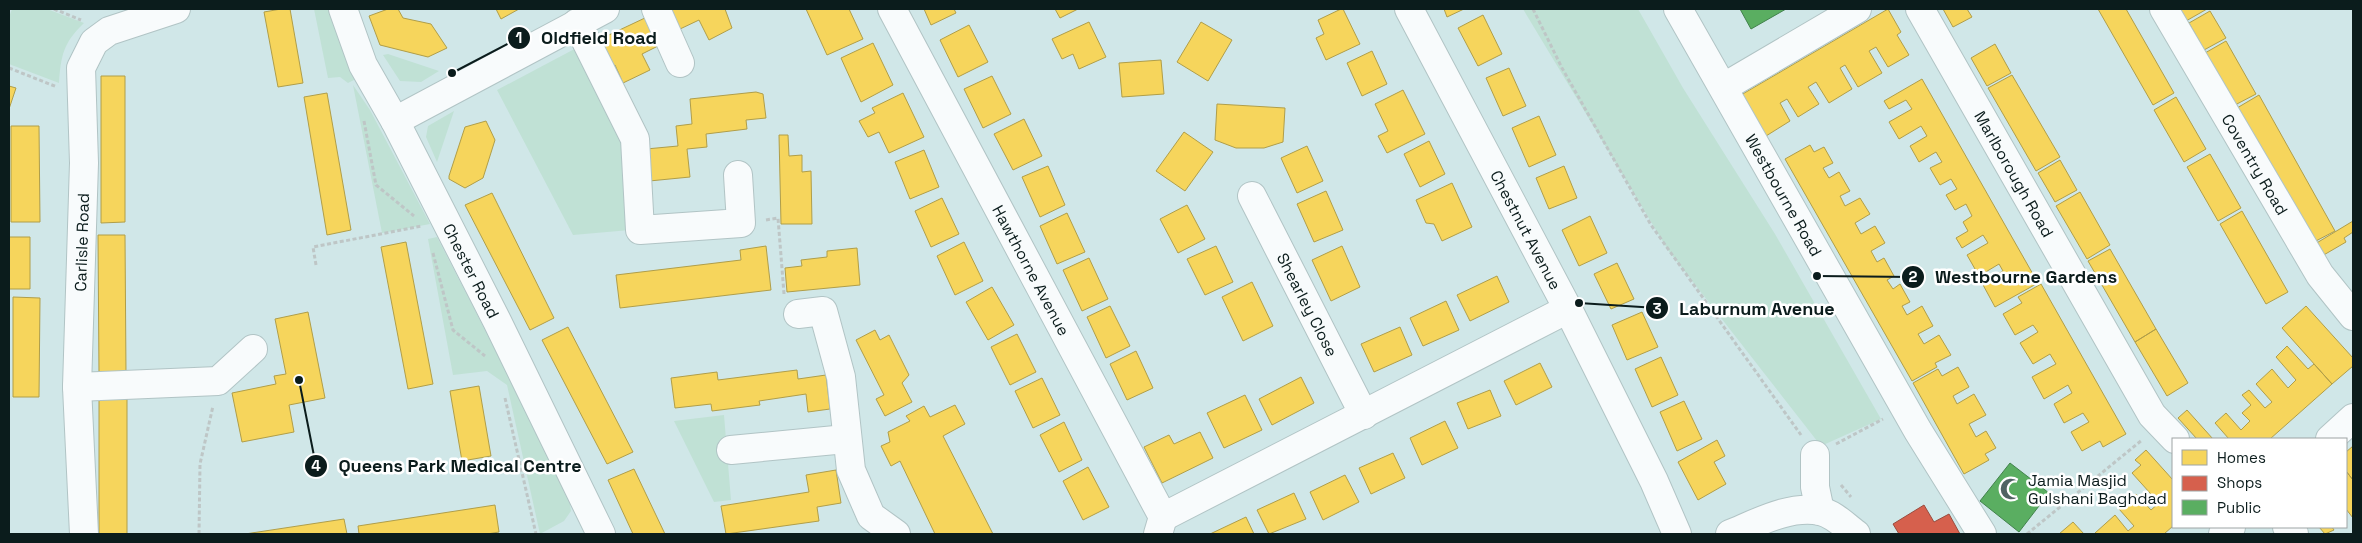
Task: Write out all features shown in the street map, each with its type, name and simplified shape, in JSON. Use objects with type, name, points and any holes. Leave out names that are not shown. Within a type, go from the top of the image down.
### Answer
[{"type":"street","name":"Carlisle Road","points":[[84,534],[77,386],[84,162],[81,68],[94,42],[109,32],[176,9]]},
{"type":"street","name":"Chester Road","points":[[343,9],[363,65],[395,121],[593,532]]},
{"type":"street","points":[[395,121],[605,9]]},
{"type":"street","points":[[656,9],[680,63]]},
{"type":"street","name":"Hawthorne Avenue","points":[[892,9],[1160,526]]},
{"type":"street","name":"Chestnut Avenue","points":[[1409,9],[1568,309],[1654,481],[1677,534]]},
{"type":"street","name":"Westbourne Road","points":[[1678,9],[1905,408],[1982,534]]},
{"type":"street","points":[[1724,87],[1857,9]]},
{"type":"street","name":"Marlborough Road","points":[[1920,9],[2152,415],[2169,432]]},
{"type":"street","name":"Coventry Road","points":[[2164,9],[2320,275],[2353,316]]},
{"type":"street","points":[[577,23],[635,139],[640,230],[741,223],[738,175]]},
{"type":"street","name":"Shearley Close","points":[[1252,196],[1364,415]]},
{"type":"street","points":[[1160,526],[1364,415],[1568,309]]},
{"type":"street","points":[[810,313],[841,377],[846,439],[851,470],[871,516],[896,534]]},
{"type":"street","points":[[77,386],[218,381],[253,349]]},
{"type":"street","points":[[2331,438],[2353,418]]},
{"type":"street","points":[[731,450],[846,439]]},
{"type":"street","points":[[1815,455],[1815,487],[1820,511]]},
{"type":"street","points":[[1730,534],[1781,514],[1820,511],[1832,516],[1856,534]]},
{"type":"path","points":[[1533,9],[1562,68],[1651,225],[1815,455],[1905,408]]},
{"type":"path","points":[[9,68],[81,96]]},
{"type":"path","points":[[316,265],[313,247],[425,225],[376,185],[363,112]]},
{"type":"path","points":[[741,223],[778,218],[786,315],[810,313]]},
{"type":"path","points":[[430,244],[453,330],[491,361]]},
{"type":"path","points":[[199,534],[200,464],[218,381]]},
{"type":"path","points":[[505,396],[535,529],[534,534]]},
{"type":"path","points":[[2027,534],[2169,432]]},
{"type":"green space","points":[[12,9],[47,9],[84,23],[64,50],[59,83],[9,64],[9,17]]},
{"type":"green space","points":[[314,9],[330,9],[358,78],[348,83],[340,77],[328,78]]},
{"type":"green space","points":[[1523,9],[1638,9],[1683,88],[1775,234],[1881,419],[1821,446],[1668,250]]},
{"type":"green space","points":[[582,45],[627,138],[630,230],[573,235],[497,90]]},
{"type":"green space","points":[[388,54],[439,71],[421,82],[400,81],[383,55]]},
{"type":"green space","points":[[353,85],[370,110],[430,224],[382,233]]},
{"type":"green space","points":[[454,111],[437,162],[426,137],[428,126]]},
{"type":"green space","points":[[437,237],[568,491],[571,511],[564,521],[540,534],[507,385],[487,371],[453,375],[428,239]]},
{"type":"green space","points":[[724,415],[731,500],[714,502],[674,421]]},
{"type":"building: Homes","points":[[290,9],[303,83],[278,87],[264,12]]},
{"type":"building: Homes","points":[[388,9],[398,9],[403,18],[431,24],[447,48],[428,57],[380,45],[369,16]]},
{"type":"building: Homes","points":[[496,9],[519,9],[501,19]]},
{"type":"building: Homes","points":[[725,9],[732,28],[709,40],[699,20],[680,29],[670,10]]},
{"type":"building: Homes","points":[[806,9],[849,9],[863,39],[827,55]]},
{"type":"building: Homes","points":[[924,9],[954,9],[956,13],[931,25]]},
{"type":"building: Homes","points":[[1055,9],[1078,9],[1060,18]]},
{"type":"building: Homes","points":[[1343,9],[1360,44],[1326,60],[1316,38],[1324,34],[1318,20]]},
{"type":"building: Homes","points":[[1444,9],[1464,9],[1447,17]]},
{"type":"building: Homes","points":[[1888,9],[1901,32],[1897,35],[1909,55],[1888,67],[1876,47],[1869,51],[1882,73],[1858,87],[1845,65],[1840,68],[1852,89],[1829,103],[1816,82],[1808,87],[1819,104],[1798,117],[1787,99],[1780,103],[1790,121],[1766,136],[1741,95]]},
{"type":"building: Homes","points":[[1943,9],[1967,9],[1972,17],[1953,27]]},
{"type":"building: Homes","points":[[2098,9],[2126,9],[2174,93],[2153,105]]},
{"type":"building: Homes","points":[[2179,9],[2207,9],[2186,21]]},
{"type":"building: Homes","points":[[2210,11],[2226,38],[2204,50],[2189,23]]},
{"type":"building: Homes","points":[[1483,15],[1502,54],[1478,66],[1458,28]]},
{"type":"building: Homes","points":[[647,17],[660,45],[642,54],[650,70],[623,83],[615,65],[607,69],[594,42]]},
{"type":"building: Homes","points":[[1089,22],[1106,57],[1079,69],[1073,54],[1062,59],[1052,39]]},
{"type":"building: Homes","points":[[1201,22],[1232,40],[1208,81],[1177,62]]},
{"type":"building: Homes","points":[[969,25],[988,62],[958,77],[940,40]]},
{"type":"building: Homes","points":[[2226,41],[2256,94],[2235,105],[2205,53]]},
{"type":"building: Homes","points":[[873,43],[893,85],[861,102],[841,58]]},
{"type":"building: Homes","points":[[1995,44],[2011,73],[1987,86],[1971,58]]},
{"type":"building: Homes","points":[[1372,51],[1387,84],[1362,96],[1347,63]]},
{"type":"building: Homes","points":[[1161,60],[1164,94],[1122,97],[1119,63]]},
{"type":"building: Homes","points":[[1509,68],[1526,106],[1503,116],[1486,78]]},
{"type":"building: Homes","points":[[2012,75],[2060,157],[2036,171],[1988,88]]},
{"type":"building: Homes","points":[[101,76],[125,76],[125,222],[101,223]]},
{"type":"building: Homes","points":[[992,76],[1011,114],[983,128],[964,89]]},
{"type":"building: Homes","points":[[1922,79],[2038,283],[1995,307],[1982,283],[2003,271],[1999,264],[1979,276],[1967,255],[1988,243],[1983,235],[1962,248],[1956,238],[1968,231],[1963,222],[1972,216],[1966,204],[1955,210],[1946,195],[1957,189],[1951,179],[1940,185],[1930,168],[1942,162],[1936,152],[1919,162],[1910,146],[1927,136],[1921,126],[1899,139],[1889,122],[1912,109],[1906,100],[1889,109],[1884,101]]},
{"type":"building: Homes","points":[[9,86],[16,88],[9,109]]},
{"type":"building: Homes","points":[[1403,90],[1425,134],[1387,153],[1378,136],[1388,131],[1375,104]]},
{"type":"building: Homes","points":[[756,92],[763,94],[766,118],[746,120],[747,129],[706,134],[707,147],[687,149],[690,177],[639,182],[646,149],[678,146],[676,126],[692,124],[690,99]]},
{"type":"building: Homes","points":[[327,93],[351,230],[327,235],[304,97]]},
{"type":"building: Homes","points":[[903,93],[924,137],[889,153],[879,132],[868,137],[859,121],[875,113],[872,108]]},
{"type":"building: Homes","points":[[2259,95],[2335,231],[2312,243],[2237,108]]},
{"type":"building: Homes","points":[[2176,97],[2206,149],[2184,162],[2154,110]]},
{"type":"building: Homes","points":[[1217,104],[1285,108],[1283,142],[1264,148],[1236,148],[1215,140]]},
{"type":"building: Homes","points":[[1539,116],[1556,155],[1529,167],[1512,128]]},
{"type":"building: Homes","points":[[1024,119],[1042,156],[1013,170],[994,134]]},
{"type":"building: Homes","points":[[486,121],[495,140],[483,178],[465,188],[449,179],[449,176],[465,127]]},
{"type":"building: Homes","points":[[11,126],[39,126],[40,222],[11,222]]},
{"type":"building: Homes","points":[[1184,132],[1213,152],[1185,191],[1156,171]]},
{"type":"building: Homes","points":[[779,135],[788,135],[789,156],[802,155],[802,172],[811,171],[812,224],[781,224]]},
{"type":"building: Homes","points":[[1429,141],[1445,174],[1420,187],[1404,154]]},
{"type":"building: Homes","points":[[1810,145],[1814,152],[1824,147],[1833,163],[1823,168],[1829,178],[1839,172],[1850,191],[1840,196],[1845,206],[1860,198],[1870,214],[1855,223],[1861,234],[1875,226],[1885,243],[1871,251],[1877,262],[1884,258],[1894,276],[1887,280],[1893,289],[1900,284],[1910,302],[1902,306],[1907,315],[1922,306],[1933,326],[1918,334],[1924,344],[1939,335],[1951,355],[1935,363],[1937,367],[1912,381],[1785,159]]},
{"type":"building: Homes","points":[[1307,146],[1323,181],[1297,193],[1281,158]]},
{"type":"building: Homes","points":[[924,150],[939,187],[910,199],[895,162]]},
{"type":"building: Homes","points":[[2210,154],[2241,208],[2218,221],[2187,167]]},
{"type":"building: Homes","points":[[2060,160],[2077,190],[2055,202],[2038,173]]},
{"type":"building: Homes","points":[[1048,166],[1065,205],[1040,217],[1022,177]]},
{"type":"building: Homes","points":[[1564,166],[1577,198],[1549,209],[1536,178]]},
{"type":"building: Homes","points":[[1452,183],[1472,227],[1442,241],[1434,224],[1426,223],[1416,200]]},
{"type":"building: Homes","points":[[1326,191],[1343,230],[1314,242],[1297,204]]},
{"type":"building: Homes","points":[[2080,192],[2110,245],[2087,259],[2056,206]]},
{"type":"building: Homes","points":[[492,193],[554,318],[530,330],[465,205]]},
{"type":"building: Homes","points":[[942,198],[959,234],[931,247],[915,211]]},
{"type":"building: Homes","points":[[1187,205],[1205,239],[1178,253],[1160,219]]},
{"type":"building: Homes","points":[[2242,211],[2288,292],[2266,304],[2220,224]]},
{"type":"building: Homes","points":[[1067,213],[1085,252],[1057,264],[1040,226]]},
{"type":"building: Homes","points":[[1590,216],[1607,253],[1579,266],[1562,230]]},
{"type":"building: Homes","points":[[2353,221],[2353,232],[2344,238],[2346,242],[2322,256],[2315,244]]},
{"type":"building: Homes","points":[[98,235],[125,235],[126,375],[99,375]]},
{"type":"building: Homes","points":[[9,237],[30,237],[30,289],[9,289]]},
{"type":"building: Homes","points":[[406,242],[433,384],[408,389],[381,247]]},
{"type":"building: Homes","points":[[964,242],[983,281],[955,295],[937,256]]},
{"type":"building: Homes","points":[[766,246],[771,290],[620,308],[616,275],[741,260],[740,250]]},
{"type":"building: Homes","points":[[1216,246],[1233,282],[1205,295],[1187,259]]},
{"type":"building: Homes","points":[[1342,246],[1360,287],[1331,301],[1312,260]]},
{"type":"building: Homes","points":[[857,248],[860,285],[787,292],[785,268],[802,266],[801,260],[827,257],[827,251]]},
{"type":"building: Homes","points":[[2110,249],[2156,329],[2135,342],[2088,261]]},
{"type":"building: Homes","points":[[1089,258],[1108,299],[1082,311],[1063,270]]},
{"type":"building: Homes","points":[[1617,263],[1634,299],[1611,309],[1594,274]]},
{"type":"building: Homes","points":[[1497,276],[1509,302],[1470,321],[1457,295]]},
{"type":"building: Homes","points":[[1252,282],[1273,326],[1243,341],[1222,297]]},
{"type":"building: Homes","points":[[2041,284],[2126,434],[2103,447],[2100,441],[2082,451],[2071,432],[2089,422],[2083,413],[2064,423],[2054,404],[2072,393],[2068,385],[2044,399],[2032,377],[2056,364],[2050,354],[2033,364],[2020,343],[2038,332],[2033,325],[2015,335],[2003,314],[2022,303],[2018,297]]},
{"type":"building: Homes","points":[[992,287],[1014,325],[988,340],[966,302]]},
{"type":"building: Homes","points":[[13,297],[40,298],[39,397],[13,397]]},
{"type":"building: Homes","points":[[1446,301],[1459,330],[1423,346],[1410,318]]},
{"type":"building: Homes","points":[[1110,306],[1130,346],[1106,358],[1087,317]]},
{"type":"building: Homes","points":[[2306,306],[2353,358],[2353,366],[2332,384],[2282,328]]},
{"type":"building: Homes","points":[[308,312],[325,398],[289,405],[294,432],[242,442],[232,393],[276,384],[274,376],[286,374],[275,319]]},
{"type":"building: Homes","points":[[1642,312],[1658,347],[1627,360],[1612,325]]},
{"type":"building: Homes","points":[[568,327],[633,452],[607,464],[542,340]]},
{"type":"building: Homes","points":[[1400,327],[1412,355],[1374,372],[1361,344]]},
{"type":"building: Homes","points":[[2156,329],[2188,383],[2167,396],[2135,342]]},
{"type":"building: Homes","points":[[875,330],[880,340],[889,335],[909,375],[902,383],[912,402],[885,416],[876,399],[884,395],[856,340]]},
{"type":"building: Homes","points":[[1017,334],[1036,372],[1010,385],[991,347]]},
{"type":"building: Homes","points":[[2287,346],[2308,369],[2314,364],[2332,384],[2271,438],[2228,438],[2215,423],[2226,413],[2241,430],[2250,421],[2242,413],[2251,405],[2242,395],[2249,390],[2265,408],[2272,402],[2256,384],[2272,369],[2288,388],[2296,380],[2276,357]]},
{"type":"building: Homes","points":[[1136,351],[1153,388],[1127,400],[1110,364]]},
{"type":"building: Homes","points":[[1661,357],[1678,395],[1652,407],[1635,369]]},
{"type":"building: Homes","points":[[1540,363],[1552,387],[1516,405],[1504,381]]},
{"type":"building: Homes","points":[[1958,367],[1969,387],[1953,396],[1957,404],[1974,394],[1986,415],[1969,424],[1976,437],[1986,431],[1996,448],[1985,454],[1989,460],[1964,474],[1913,383],[1938,369],[1942,376]]},
{"type":"building: Homes","points":[[797,370],[798,379],[826,375],[830,409],[808,412],[806,394],[759,401],[760,405],[712,411],[711,404],[675,408],[671,378],[717,372],[718,380]]},
{"type":"building: Homes","points":[[1301,377],[1314,403],[1272,425],[1259,399]]},
{"type":"building: Homes","points":[[1042,378],[1060,415],[1033,428],[1015,391]]},
{"type":"building: Homes","points":[[479,386],[491,456],[462,461],[450,391]]},
{"type":"building: Homes","points":[[1490,390],[1501,416],[1468,429],[1457,403]]},
{"type":"building: Homes","points":[[1245,395],[1262,430],[1224,448],[1207,413]]},
{"type":"building: Homes","points":[[99,398],[127,399],[127,534],[99,534]]},
{"type":"building: Homes","points":[[1684,401],[1702,439],[1677,451],[1660,412]]},
{"type":"building: Homes","points":[[955,405],[965,424],[943,436],[993,534],[935,534],[900,461],[891,466],[881,446],[890,442],[888,432],[910,421],[906,416],[924,406],[930,417]]},
{"type":"building: Homes","points":[[2187,410],[2212,438],[2196,438],[2178,418]]},
{"type":"building: Homes","points":[[1445,421],[1458,448],[1422,465],[1410,438]]},
{"type":"building: Homes","points":[[1064,422],[1082,460],[1059,472],[1040,435]]},
{"type":"building: Homes","points":[[1200,432],[1213,458],[1162,483],[1144,447],[1169,435],[1174,444]]},
{"type":"building: Homes","points":[[1717,440],[1725,456],[1714,462],[1726,484],[1698,500],[1678,462]]},
{"type":"building: Homes","points":[[2353,446],[2353,480],[2347,472],[2347,451]]},
{"type":"building: Homes","points":[[2146,450],[2172,479],[2172,527],[2164,534],[2095,533],[2115,515],[2128,531],[2134,526],[2119,509],[2136,494],[2151,510],[2159,503],[2132,473],[2141,465],[2135,460]]},
{"type":"building: Homes","points":[[1393,453],[1405,478],[1371,494],[1359,468]]},
{"type":"building: Homes","points":[[1088,467],[1109,507],[1083,520],[1063,481]]},
{"type":"building: Homes","points":[[634,469],[665,534],[633,534],[608,480]]},
{"type":"building: Homes","points":[[836,470],[841,503],[817,507],[819,521],[726,534],[721,506],[809,492],[806,475]]},
{"type":"building: Homes","points":[[2347,472],[2353,480],[2353,518],[2347,510]]},
{"type":"building: Homes","points":[[1345,475],[1359,502],[1323,520],[1310,492]]},
{"type":"building: Homes","points":[[1294,493],[1306,519],[1269,534],[1257,510]]},
{"type":"building: Homes","points":[[495,505],[499,532],[487,534],[359,534],[358,526]]},
{"type":"building: Homes","points":[[1246,517],[1254,534],[1210,534]]},
{"type":"building: Homes","points":[[344,519],[347,534],[245,534]]},
{"type":"building: Homes","points":[[2073,522],[2084,534],[2059,534]]},
{"type":"building: Homes","points":[[2320,528],[2333,528],[2334,530],[2325,534]]},
{"type":"building: Shops","points":[[1924,505],[1934,522],[1949,514],[1960,534],[1899,534],[1893,524]]},
{"type":"building: Public","points":[[1740,9],[1786,9],[1751,29]]},
{"type":"building: Public","points":[[2010,463],[2049,493],[2019,532],[1980,501]]},
{"type":"place","name":"Oldfield Road","points":[[452,73]]},
{"type":"place","name":"Westbourne Gardens","points":[[1817,276]]},
{"type":"place","name":"Laburnum Avenue","points":[[1579,303]]},
{"type":"place","name":"Queens Park Medical Centre","points":[[299,380]]},
{"type":"place","name":"Jamia Masjid Gulshani Baghdad","points":[[2011,489]]}]
